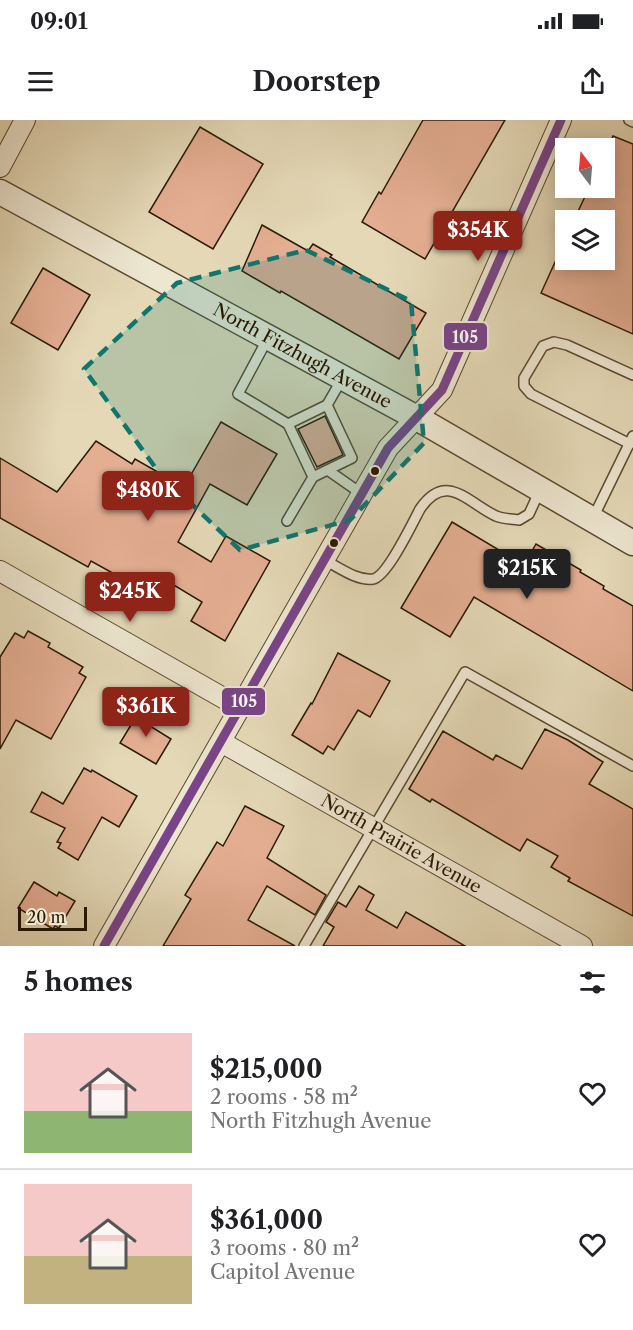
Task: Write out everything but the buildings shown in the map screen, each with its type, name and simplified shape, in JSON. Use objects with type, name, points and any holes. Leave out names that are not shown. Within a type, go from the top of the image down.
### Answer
[{"type":"street","points":[[104,946],[388,448],[442,390],[561,120]]},
{"type":"street","points":[[0,167],[19,122]]},
{"type":"street","name":"North Fitzhugh Avenue","points":[[0,192],[417,418],[633,543]]},
{"type":"street","points":[[0,571],[241,708]]},
{"type":"street","name":"North Prairie Avenue","points":[[221,742],[582,946]]},
{"type":"lane","points":[[268,338],[238,394],[288,424],[313,477]]},
{"type":"lane","points":[[592,519],[631,440],[531,394],[524,386],[524,378],[543,346],[554,342],[567,345],[633,375]]},
{"type":"lane","points":[[288,424],[327,405],[343,378]]},
{"type":"lane","points":[[287,521],[313,477],[352,459],[327,405]]},
{"type":"lane","points":[[329,471],[362,494]]},
{"type":"lane","points":[[324,560],[355,576],[378,578],[388,567],[420,508],[435,493],[443,490],[455,491],[498,517],[519,520],[529,514],[540,490]]},
{"type":"lane","points":[[304,946],[465,672],[633,766]]},
{"type":"highlighted area","points":[[306,250],[411,301],[424,443],[350,520],[240,550],[160,474],[84,369],[177,283]]},
{"type":"transit line","name":"105","points":[[104,946],[388,448],[442,390],[561,120]]}]
